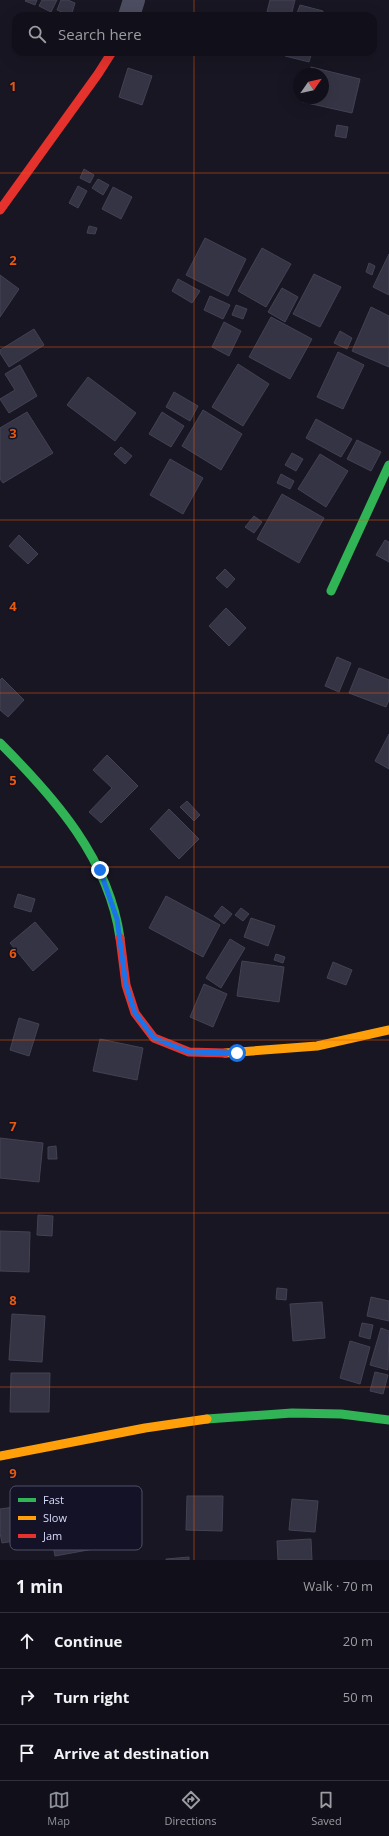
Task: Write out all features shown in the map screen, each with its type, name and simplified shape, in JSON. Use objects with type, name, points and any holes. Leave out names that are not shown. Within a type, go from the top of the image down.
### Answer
[{"type":"street","points":[[130,12],[134,0]]},
{"type":"street","points":[[0,210],[109,56]]},
{"type":"street","points":[[331,591],[389,465]]},
{"type":"street","points":[[0,743],[36,779],[69,819],[100,870],[117,919],[126,985],[135,1013],[154,1038],[189,1052],[237,1053],[317,1046],[389,1030]]},
{"type":"street","points":[[0,1456],[159,1426],[261,1414],[320,1413],[389,1420]]},
{"type":"building","points":[[37,0],[35,5],[25,1]]},
{"type":"building","points":[[42,0],[57,0],[51,12],[39,6]]},
{"type":"building","points":[[61,0],[68,0],[75,3],[72,12],[62,12],[57,10]]},
{"type":"building","points":[[270,0],[295,0],[292,12],[267,12]]},
{"type":"building","points":[[300,5],[323,11],[323,12],[297,12]]},
{"type":"building","points":[[285,56],[311,56],[309,62]]},
{"type":"building","points":[[128,68],[152,76],[142,105],[119,97]]},
{"type":"building","points":[[329,71],[360,79],[352,113],[312,104],[329,104]]},
{"type":"building","points":[[337,125],[348,127],[346,138],[335,136]]},
{"type":"building","points":[[84,169],[94,175],[90,183],[80,178]]},
{"type":"building","points":[[98,179],[109,185],[103,195],[92,188]]},
{"type":"building","points":[[78,186],[87,191],[78,208],[69,203]]},
{"type":"building","points":[[113,187],[132,197],[121,219],[102,209]]},
{"type":"building","points":[[89,226],[97,228],[95,234],[87,233]]},
{"type":"building","points":[[205,238],[246,259],[228,296],[186,275]]},
{"type":"building","points":[[262,248],[291,264],[266,307],[238,291]]},
{"type":"building","points":[[389,254],[389,295],[373,287]]},
{"type":"building","points":[[369,263],[375,266],[372,275],[366,272]]},
{"type":"building","points":[[314,274],[341,287],[320,327],[293,314]]},
{"type":"building","points":[[0,275],[19,289],[0,317]]},
{"type":"building","points":[[178,279],[200,291],[192,303],[172,291]]},
{"type":"building","points":[[282,288],[298,297],[285,322],[268,312]]},
{"type":"building","points":[[210,296],[230,305],[223,319],[204,310]]},
{"type":"building","points":[[236,305],[247,309],[243,319],[232,315]]},
{"type":"building","points":[[371,307],[389,316],[389,367],[352,351]]},
{"type":"building","points":[[271,317],[312,339],[290,379],[249,357]]},
{"type":"building","points":[[224,322],[241,331],[229,356],[212,347]]},
{"type":"building","points":[[34,329],[44,345],[9,367],[0,353],[0,350]]},
{"type":"building","points":[[340,331],[352,338],[347,349],[334,343]]},
{"type":"building","points":[[338,352],[364,365],[343,409],[317,397]]},
{"type":"building","points":[[238,364],[269,384],[243,426],[212,407]]},
{"type":"building","points":[[20,365],[37,396],[9,413],[0,399],[15,390],[5,374]]},
{"type":"building","points":[[88,377],[136,413],[115,441],[67,405]]},
{"type":"building","points":[[174,392],[198,406],[190,421],[166,407]]},
{"type":"building","points":[[203,410],[242,434],[221,470],[182,446]]},
{"type":"building","points":[[27,412],[53,453],[3,483],[0,479],[0,428]]},
{"type":"building","points":[[162,412],[184,426],[171,447],[149,434]]},
{"type":"building","points":[[316,419],[352,439],[341,457],[306,438]]},
{"type":"building","points":[[357,440],[381,452],[371,471],[347,459]]},
{"type":"building","points":[[121,447],[132,456],[125,464],[114,454]]},
{"type":"building","points":[[292,453],[303,459],[296,471],[285,465]]},
{"type":"building","points":[[320,454],[348,471],[326,507],[298,489]]},
{"type":"building","points":[[170,459],[203,478],[183,514],[150,495]]},
{"type":"building","points":[[281,474],[294,481],[290,489],[277,483]]},
{"type":"building","points":[[282,494],[324,518],[299,563],[257,539]]},
{"type":"building","points":[[254,516],[262,522],[254,533],[245,527]]},
{"type":"building","points":[[19,535],[38,554],[28,564],[9,546]]},
{"type":"building","points":[[385,540],[389,542],[389,562],[376,555]]},
{"type":"building","points":[[225,569],[235,579],[227,588],[216,578]]},
{"type":"building","points":[[226,608],[246,628],[229,646],[209,626]]},
{"type":"building","points":[[337,657],[351,663],[339,692],[325,686]]},
{"type":"building","points":[[359,668],[389,680],[389,700],[386,707],[349,693]]},
{"type":"building","points":[[2,678],[24,700],[8,717],[0,710],[0,680]]},
{"type":"building","points":[[389,734],[389,769],[375,761]]},
{"type":"building","points":[[107,755],[138,786],[101,823],[89,812],[112,788],[93,770]]},
{"type":"building","points":[[187,801],[200,815],[194,821],[180,807]]},
{"type":"building","points":[[169,809],[199,839],[179,859],[150,829]]},
{"type":"building","points":[[18,894],[35,899],[31,912],[14,907]]},
{"type":"building","points":[[166,896],[220,925],[203,957],[149,928]]},
{"type":"building","points":[[222,906],[232,914],[224,924],[214,916]]},
{"type":"building","points":[[241,908],[249,914],[243,921],[235,915]]},
{"type":"building","points":[[251,918],[275,926],[268,946],[244,937]]},
{"type":"building","points":[[35,922],[58,949],[33,971],[10,943]]},
{"type":"building","points":[[230,939],[245,948],[221,988],[206,978]]},
{"type":"building","points":[[276,954],[285,957],[283,963],[274,960]]},
{"type":"building","points":[[242,961],[284,967],[279,1002],[237,996]]},
{"type":"building","points":[[333,962],[352,970],[346,985],[327,978]]},
{"type":"building","points":[[204,984],[227,994],[213,1027],[190,1017]]},
{"type":"building","points":[[19,1018],[39,1024],[29,1056],[10,1050]]},
{"type":"building","points":[[100,1039],[143,1048],[137,1080],[93,1071]]},
{"type":"building","points":[[0,1138],[43,1143],[39,1182],[0,1178]]},
{"type":"building","points":[[56,1146],[57,1159],[48,1159],[48,1147]]},
{"type":"building","points":[[38,1215],[53,1216],[52,1236],[37,1235]]},
{"type":"building","points":[[0,1231],[30,1232],[29,1272],[0,1271]]},
{"type":"building","points":[[277,1288],[287,1289],[286,1300],[276,1299]]},
{"type":"building","points":[[371,1297],[389,1301],[389,1321],[367,1316]]},
{"type":"building","points":[[322,1302],[325,1338],[293,1341],[290,1304]]},
{"type":"building","points":[[12,1314],[45,1316],[42,1362],[9,1360]]},
{"type":"building","points":[[362,1323],[373,1325],[370,1339],[359,1336]]},
{"type":"building","points":[[381,1328],[389,1331],[388,1370],[370,1365]]},
{"type":"building","points":[[350,1341],[370,1347],[360,1384],[340,1378]]},
{"type":"building","points":[[375,1372],[388,1375],[383,1394],[370,1391]]},
{"type":"building","points":[[11,1373],[50,1373],[49,1412],[10,1412]]},
{"type":"building","points":[[187,1496],[223,1496],[222,1531],[186,1530]]},
{"type":"building","points":[[292,1499],[318,1501],[315,1532],[289,1530]]},
{"type":"building","points":[[10,1508],[10,1542],[2,1543],[0,1533],[0,1509]]},
{"type":"building","points":[[311,1539],[312,1560],[278,1560],[277,1541]]},
{"type":"building","points":[[54,1550],[88,1550],[55,1556]]},
{"type":"building","points":[[189,1557],[189,1560],[166,1560],[166,1559]]},
{"type":"traffic: fast","points":[[331,591],[389,465]]},
{"type":"traffic: fast","points":[[0,743],[59,808],[92,856],[114,909],[120,938]]},
{"type":"traffic: fast","points":[[207,1419],[292,1413],[341,1414],[389,1420]]},
{"type":"traffic: slow","points":[[225,1053],[317,1046],[389,1030]]},
{"type":"traffic: slow","points":[[0,1456],[145,1428],[207,1419]]},
{"type":"traffic: jam","points":[[0,210],[109,56]]},
{"type":"traffic: jam","points":[[120,938],[126,985],[135,1013],[154,1038],[189,1052],[225,1053]]},
{"type":"route","points":[[100,870],[117,919],[126,985],[135,1013],[154,1038],[189,1052],[237,1053]]}]
